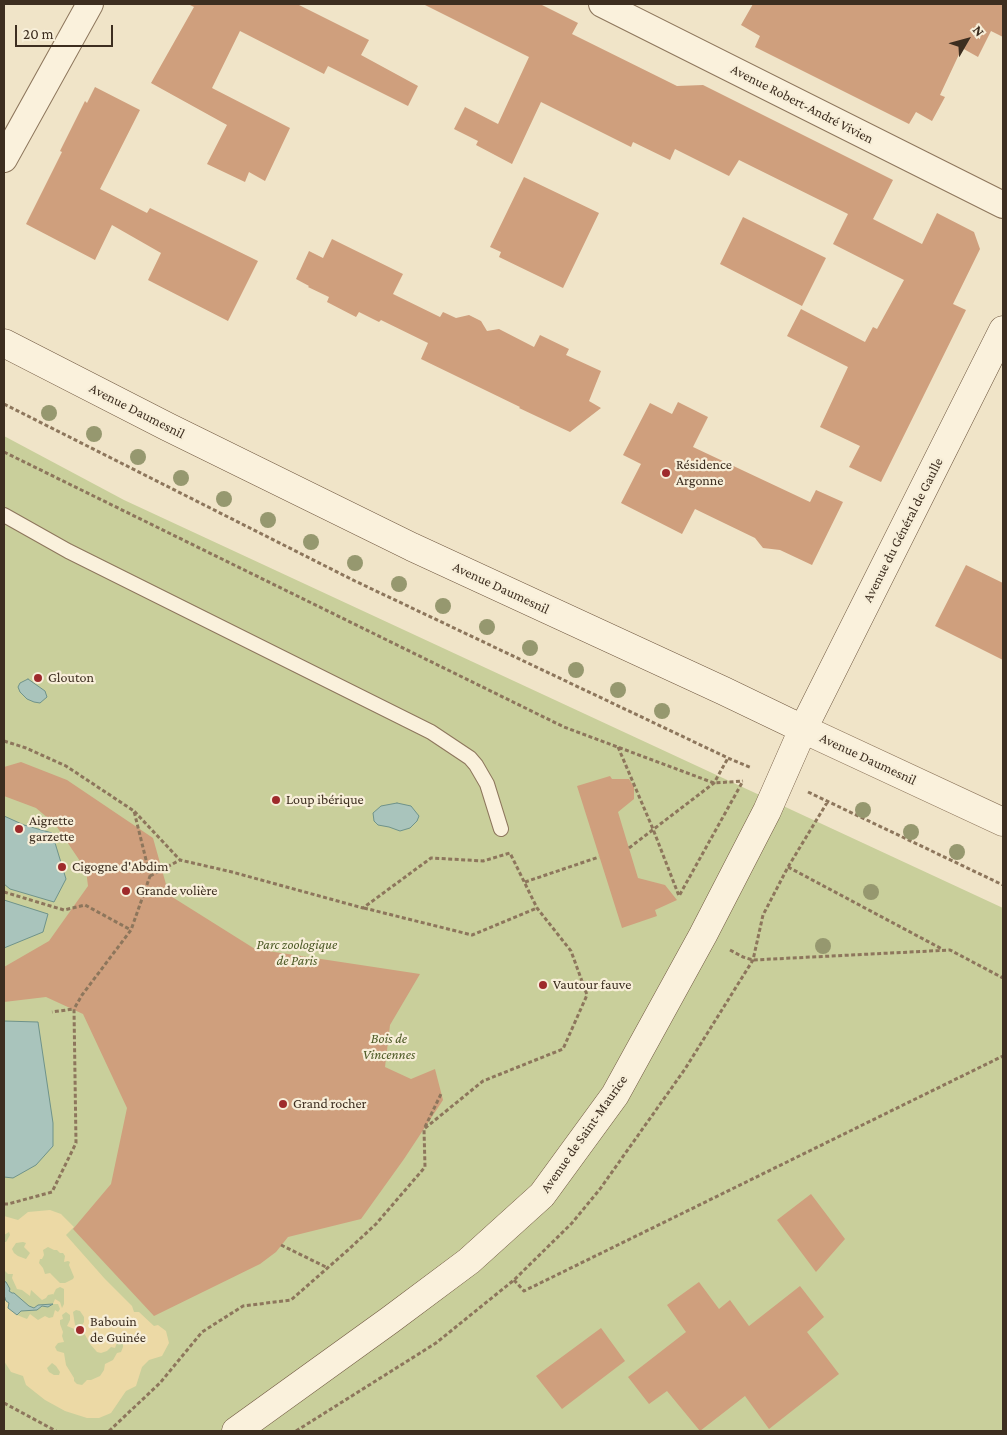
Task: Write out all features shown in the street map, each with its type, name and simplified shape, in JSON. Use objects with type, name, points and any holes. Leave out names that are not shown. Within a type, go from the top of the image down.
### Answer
[{"type":"main road","name":"Avenue du Général de Gaulle","points":[[802,729],[1003,330]]},
{"type":"main road","name":"Avenue Daumesnil","points":[[4,342],[168,427],[412,547],[1003,822]]},
{"type":"main road","name":"Avenue de Saint-Maurice","points":[[236,1431],[469,1261],[542,1195],[615,1095],[703,936],[775,796],[802,729]]},
{"type":"street","points":[[4,159],[90,4]]},
{"type":"street","name":"Avenue Robert-André Vivien","points":[[602,4],[1003,205]]},
{"type":"lane","points":[[4,515],[68,551],[431,732],[470,758],[476,765],[487,784],[501,829]]},
{"type":"path","points":[[4,404],[355,582],[749,767]]},
{"type":"path","points":[[4,452],[555,722],[714,783],[742,781],[679,896],[618,747]]},
{"type":"path","points":[[4,741],[26,748],[66,766],[134,811],[180,860],[472,935],[537,908]]},
{"type":"path","points":[[629,848],[714,783],[728,758]]},
{"type":"path","points":[[812,794],[1003,885]]},
{"type":"path","points":[[828,801],[788,867],[944,950]]},
{"type":"path","points":[[4,1204],[52,1192],[76,1143],[74,1009],[82,995],[131,930],[150,876],[134,811]]},
{"type":"path","points":[[364,908],[432,858],[483,861],[510,853],[537,908],[571,951],[587,995],[563,1049],[483,1082],[424,1129]]},
{"type":"path","points":[[525,882],[599,857]]},
{"type":"path","points":[[150,876],[180,860]]},
{"type":"path","points":[[4,892],[64,910],[85,905],[131,930]]},
{"type":"path","points":[[703,936],[743,957],[753,960],[950,950],[1003,978]]},
{"type":"path","points":[[52,1012],[74,1009]]},
{"type":"path","points":[[514,1280],[524,1291],[1003,1056]]},
{"type":"path","points":[[109,1431],[160,1383],[202,1332],[243,1306],[291,1300],[376,1224],[425,1167],[424,1129],[441,1094]]},
{"type":"path","points":[[282,1245],[328,1268]]},
{"type":"path","points":[[4,1403],[56,1431]]},
{"type":"green space","name":"Bois de Vincennes","points":[[4,436],[124,500],[1003,908],[1003,1431],[4,1431]]},
{"type":"sand","points":[[50,1210],[61,1214],[74,1227],[66,1235],[132,1306],[134,1312],[139,1312],[154,1326],[158,1325],[166,1331],[169,1343],[162,1356],[149,1360],[142,1367],[136,1386],[126,1391],[111,1413],[99,1418],[87,1418],[65,1411],[45,1400],[26,1385],[23,1376],[11,1372],[4,1361],[4,1295],[9,1303],[8,1308],[17,1315],[27,1319],[30,1314],[38,1320],[45,1316],[53,1317],[55,1310],[58,1312],[60,1309],[58,1304],[53,1304],[55,1299],[60,1302],[62,1308],[64,1304],[64,1289],[60,1287],[56,1289],[53,1295],[48,1295],[42,1300],[31,1290],[30,1296],[17,1289],[12,1278],[13,1274],[8,1274],[4,1270],[4,1242],[6,1242],[10,1235],[9,1232],[4,1235],[4,1216],[18,1220],[28,1212]],"holes":[[[16,1243],[26,1243],[24,1247],[30,1253],[26,1259],[14,1253],[12,1249]],[[48,1247],[63,1253],[65,1256],[64,1262],[70,1262],[69,1265],[74,1277],[73,1279],[60,1283],[50,1273],[45,1274],[39,1263],[44,1255],[43,1250]],[[76,1310],[80,1311],[84,1317],[81,1327],[75,1325],[73,1312]],[[66,1312],[70,1315],[67,1326],[84,1333],[97,1352],[101,1353],[111,1347],[115,1348],[118,1340],[123,1342],[121,1352],[117,1353],[113,1360],[105,1364],[100,1376],[87,1380],[82,1385],[74,1381],[66,1365],[64,1353],[57,1351],[55,1347],[58,1343],[64,1342],[60,1324],[60,1320],[63,1319],[62,1315]],[[52,1363],[60,1372],[59,1375],[49,1372],[47,1368]]]},
{"type":"water","points":[[28,679],[45,691],[47,697],[40,703],[27,699],[20,692],[18,687],[20,683]]},
{"type":"water","points":[[397,803],[411,806],[419,816],[410,828],[400,831],[378,825],[374,821],[373,813],[381,806]]},
{"type":"water","points":[[4,816],[24,825],[52,833],[66,879],[54,902],[10,889],[4,884]]},
{"type":"water","points":[[4,900],[48,914],[43,932],[4,948]]},
{"type":"water","points":[[4,1021],[38,1022],[53,1123],[53,1146],[36,1165],[13,1178],[4,1177]]},
{"type":"water","points":[[4,1281],[10,1289],[9,1291],[29,1306],[34,1308],[38,1305],[53,1304],[48,1307],[42,1306],[37,1310],[21,1311],[17,1315],[8,1308],[9,1303],[4,1295]]},
{"type":"building","points":[[188,4],[297,4],[369,40],[361,55],[418,86],[408,106],[328,66],[324,74],[240,31],[212,88],[290,128],[265,181],[249,172],[245,182],[207,164],[227,125],[151,83],[194,7]]},
{"type":"building","points":[[423,4],[540,4],[578,23],[572,34],[677,86],[703,85],[893,180],[873,219],[922,244],[937,213],[974,232],[980,249],[953,304],[966,310],[881,482],[849,467],[860,446],[820,427],[848,367],[787,336],[801,309],[865,342],[873,327],[877,329],[904,280],[833,244],[848,214],[739,160],[729,176],[675,149],[670,160],[633,142],[631,147],[541,102],[512,164],[476,145],[478,141],[454,129],[465,107],[498,124],[529,57]]},
{"type":"building","points":[[753,4],[1003,4],[1003,37],[991,31],[978,57],[962,48],[940,95],[945,97],[932,121],[916,112],[909,124],[755,47],[760,36],[741,25]]},
{"type":"building","points":[[95,87],[140,110],[100,189],[147,213],[150,208],[258,261],[228,321],[148,280],[161,253],[112,225],[95,260],[26,224],[85,101],[87,103]]},
{"type":"building","points":[[524,177],[599,213],[563,288],[499,257],[501,252],[490,247]]},
{"type":"building","points":[[743,217],[826,258],[802,306],[720,264]]},
{"type":"building","points":[[332,239],[403,274],[393,294],[440,317],[443,312],[456,318],[469,315],[481,321],[487,331],[499,329],[534,347],[540,335],[569,349],[566,355],[601,371],[589,401],[601,408],[570,432],[421,359],[428,343],[381,320],[379,322],[359,312],[356,317],[327,302],[329,297],[296,279],[309,251],[323,258]]},
{"type":"building","points":[[678,402],[708,417],[693,447],[810,502],[816,490],[843,502],[812,565],[780,550],[763,548],[755,538],[695,509],[682,534],[621,503],[641,464],[623,455],[650,403],[672,414]]},
{"type":"building","points":[[966,565],[1003,583],[1003,660],[935,626]]},
{"type":"building","name":"Grand rocher","points":[[21,762],[67,780],[153,838],[169,895],[255,949],[420,974],[390,1025],[385,1067],[411,1079],[435,1069],[443,1100],[361,1219],[288,1237],[276,1252],[260,1264],[154,1316],[73,1229],[111,1184],[127,1108],[83,1014],[46,997],[4,1002],[4,967],[49,941],[88,886],[86,870],[55,824],[36,808],[4,796],[4,767]]},
{"type":"building","points":[[610,776],[612,779],[629,779],[634,787],[634,799],[618,812],[638,878],[665,885],[677,900],[655,910],[657,916],[622,928],[577,786]]},
{"type":"building","points":[[811,1194],[845,1239],[816,1272],[777,1220]]},
{"type":"building","points":[[699,1282],[719,1309],[730,1300],[749,1326],[800,1286],[824,1317],[807,1332],[839,1374],[769,1429],[745,1396],[700,1431],[667,1391],[649,1404],[628,1377],[686,1332],[667,1305]]},
{"type":"building","points":[[601,1328],[625,1361],[562,1409],[536,1376]]},
{"type":"place","name":"Résidence Argonne","points":[[666,473]]},
{"type":"place","name":"Glouton","points":[[38,678]]},
{"type":"place","name":"Loup ibérique","points":[[276,800]]},
{"type":"place","name":"Aigrette garzette","points":[[19,829]]},
{"type":"place","name":"Cigogne d'Abdim","points":[[62,867]]},
{"type":"place","name":"Grande volière","points":[[126,891]]},
{"type":"place","name":"Vautour fauve","points":[[543,985]]},
{"type":"place","name":"Grand rocher","points":[[283,1104]]},
{"type":"place","name":"Babouin de Guinée","points":[[80,1330]]},
{"type":"park label","name":"Parc zoologique de Paris","points":[[297,954]]}]
